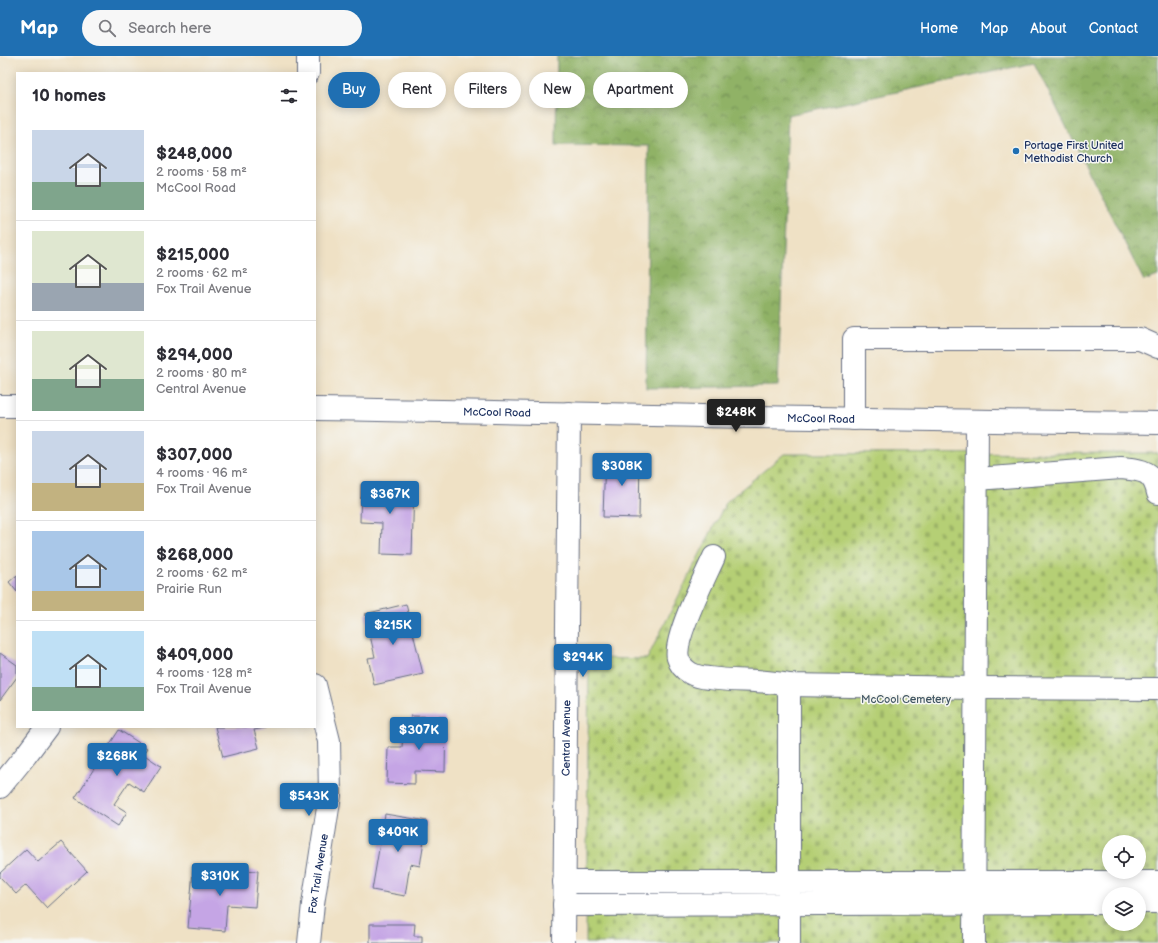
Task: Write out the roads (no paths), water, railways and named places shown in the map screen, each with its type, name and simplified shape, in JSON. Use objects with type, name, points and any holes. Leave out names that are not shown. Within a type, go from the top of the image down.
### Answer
[{"type":"street","points":[[308,56],[308,72]]},
{"type":"street","points":[[854,419],[854,339],[1140,339],[1158,347]]},
{"type":"street","points":[[0,406],[16,406]]},
{"type":"street","name":"McCool Road","points":[[316,409],[977,422],[1158,423]]},
{"type":"street","name":"Central Avenue","points":[[564,943],[568,413]]},
{"type":"street","points":[[974,943],[977,422]]},
{"type":"street","points":[[977,479],[1121,468],[1146,472],[1153,477],[1158,493]]},
{"type":"street","points":[[714,557],[681,632],[678,647],[678,657],[681,664],[686,671],[695,675],[709,678],[773,681],[789,685],[976,688],[1158,688]]},
{"type":"street","points":[[789,685],[789,943]]},
{"type":"street","name":"Fox Trail Avenue","points":[[309,943],[313,904],[330,795],[329,741],[316,690]]},
{"type":"street","points":[[0,787],[45,728]]},
{"type":"street","points":[[564,882],[789,882],[975,892],[1102,902]]},
{"type":"street","points":[[564,905],[789,904],[1158,882]]},
{"type":"street","points":[[1146,902],[1158,902]]},
{"type":"place","name":"Portage First United Methodist Church","points":[[1016,151]]},
{"type":"park label","name":"McCool Cemetery","points":[[906,699]]}]
